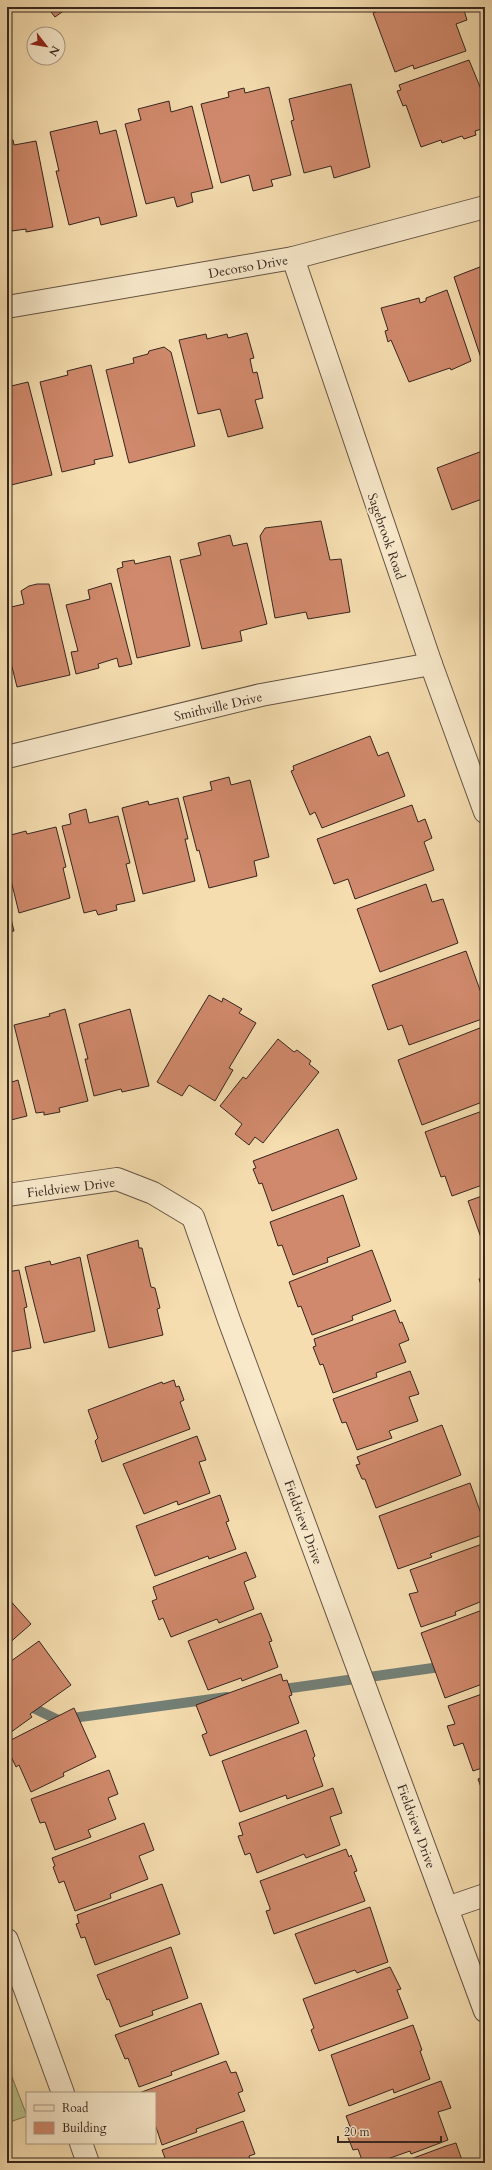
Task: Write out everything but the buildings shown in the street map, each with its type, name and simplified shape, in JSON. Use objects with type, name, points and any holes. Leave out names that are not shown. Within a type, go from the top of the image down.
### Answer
[{"type":"street","name":"Decorso Drive","points":[[7,307],[293,258],[485,207]]},
{"type":"street","name":"Sagebrook Road","points":[[293,258],[431,664],[485,812]]},
{"type":"street","name":"Smithville Drive","points":[[7,757],[261,695],[431,664]]},
{"type":"street","name":"Fieldview Drive","points":[[7,1195],[116,1179],[153,1193],[193,1217],[229,1320],[485,2011]]},
{"type":"street","points":[[447,1908],[485,1895]]},
{"type":"street","points":[[7,1940],[62,2092]]},
{"type":"street","points":[[81,2144],[88,2163]]},
{"type":"green space","points":[[7,2064],[26,2116],[7,2123]]},
{"type":"waterway","points":[[277,1690],[447,1666]]},
{"type":"waterway","points":[[7,1695],[58,1720],[227,1697]]}]
